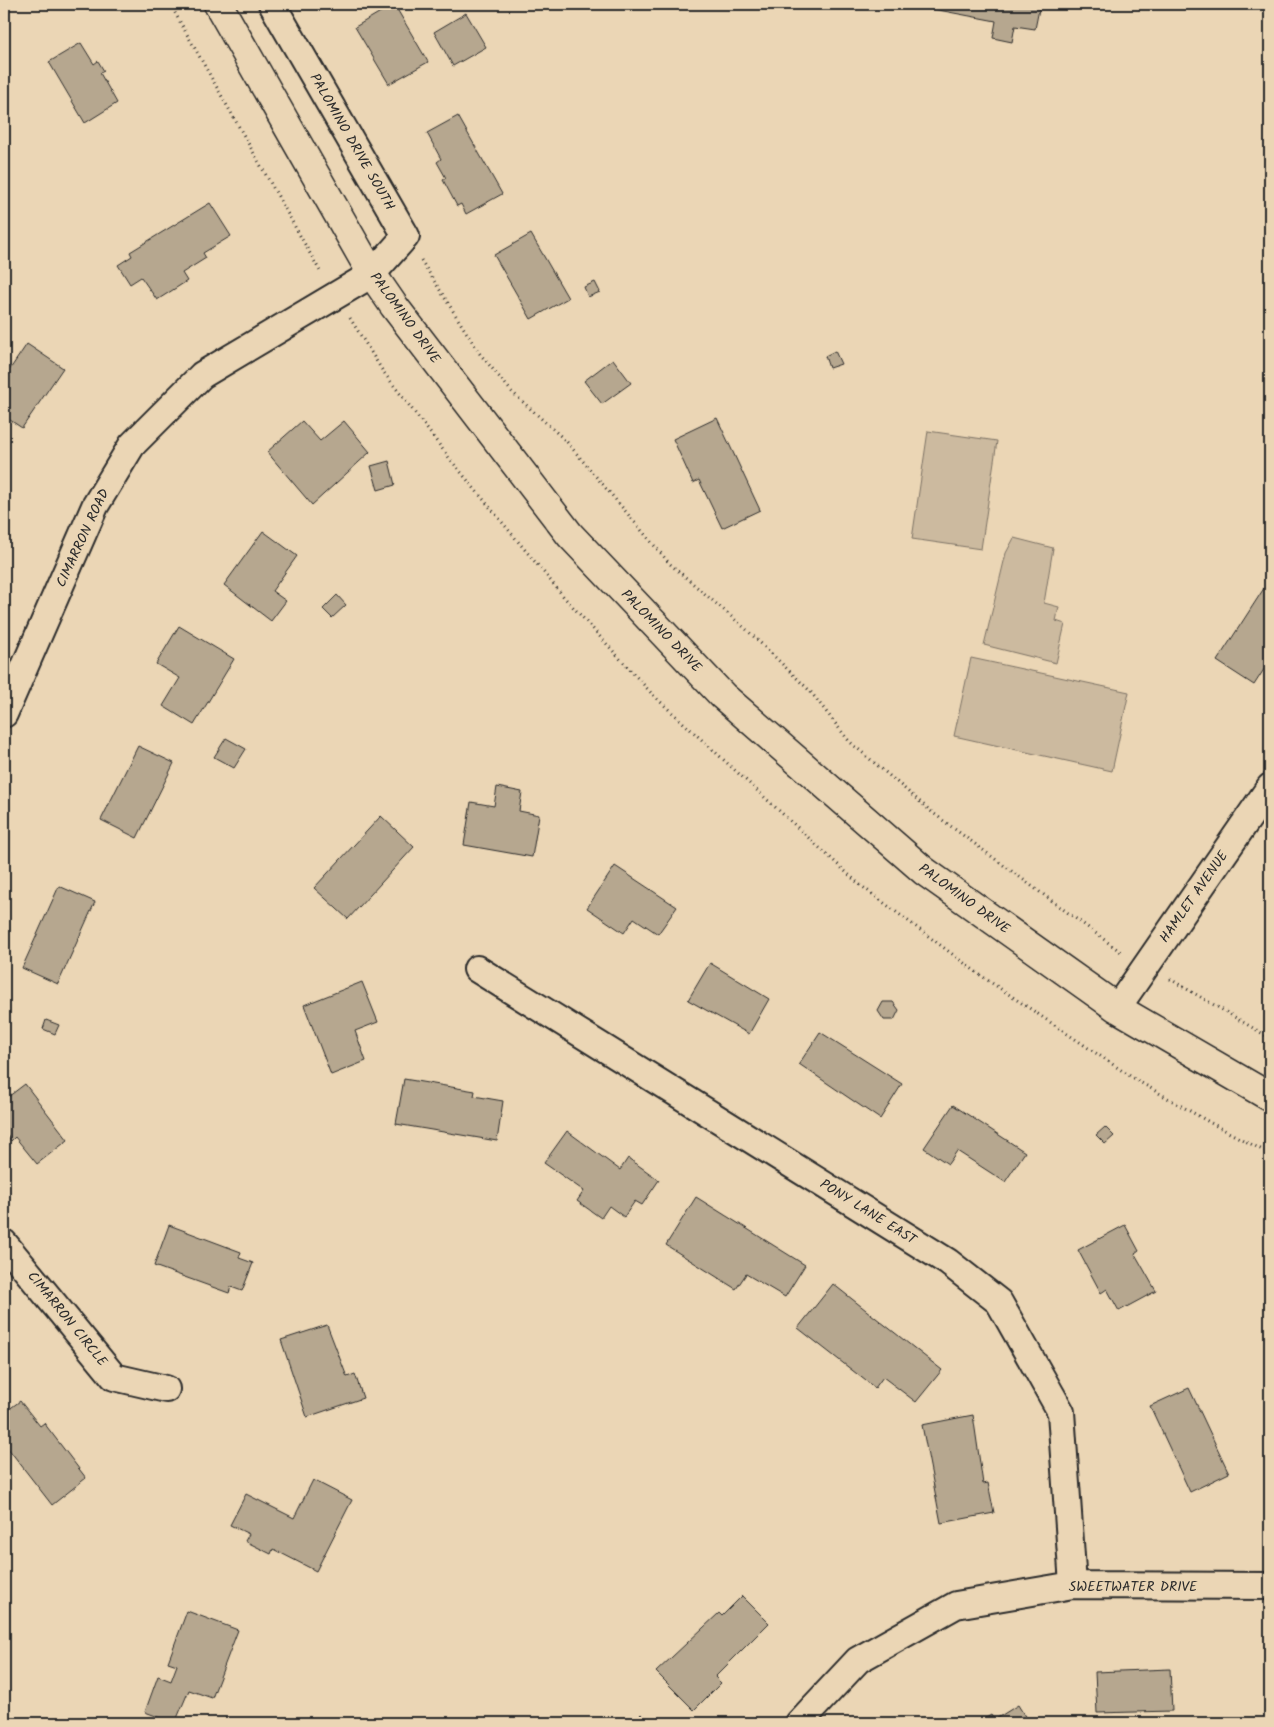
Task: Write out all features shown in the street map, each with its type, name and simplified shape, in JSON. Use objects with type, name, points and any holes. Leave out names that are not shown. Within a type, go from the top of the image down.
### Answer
[{"type":"street","name":"PALOMINO DRIVE","points":[[218,4],[372,274],[394,306],[570,535],[723,696],[924,871],[1117,1008],[1270,1097]]},
{"type":"street","name":"PALOMINO DRIVE SOUTH","points":[[272,4],[406,236]]},
{"type":"street","points":[[372,274],[406,236]]},
{"type":"street","name":"CIMARRON ROAD","points":[[4,714],[95,506],[132,445],[202,374],[372,274]]},
{"type":"street","name":"HAMLET AVENUE","points":[[1117,1008],[1270,787]]},
{"type":"street","name":"PONY LANE EAST","points":[[477,969],[948,1262],[999,1302],[1061,1412],[1073,1585]]},
{"type":"street","name":"CIMARRON CIRCLE","points":[[4,1243],[114,1377],[166,1389]]},
{"type":"street","name":"SWEETWATER DRIVE","points":[[799,1723],[858,1660],[956,1605],[1073,1585],[1270,1586]]},
{"type":"path","points":[[406,236],[480,354],[512,392],[566,442],[670,564],[747,630],[810,691],[849,741],[933,813],[1125,954],[1270,1038]]},
{"type":"shaded area","points":[[928,431],[997,441],[981,549],[912,539]]},
{"type":"shaded area","points":[[1014,538],[1053,548],[1044,603],[1059,607],[1056,621],[1065,624],[1056,663],[984,645],[1006,553]]},
{"type":"shaded area","points":[[971,658],[1129,692],[1112,771],[954,736]]},
{"type":"building","points":[[394,4],[428,62],[389,84],[355,27]]},
{"type":"building","points":[[934,4],[1040,4],[1035,29],[1015,26],[1012,42],[993,38],[996,21],[933,9]]},
{"type":"building","points":[[466,13],[486,47],[453,66],[434,32]]},
{"type":"building","points":[[81,43],[94,64],[98,61],[104,71],[100,73],[117,103],[85,123],[49,62]]},
{"type":"building","points":[[458,116],[502,194],[466,214],[461,204],[457,206],[443,180],[446,178],[437,162],[441,159],[427,133]]},
{"type":"building","points":[[210,203],[231,236],[203,253],[206,258],[182,273],[187,281],[157,300],[141,277],[130,284],[118,265],[132,256],[130,252]]},
{"type":"building","points":[[531,234],[568,298],[531,319],[494,255]]},
{"type":"building","points":[[595,282],[600,292],[588,297],[584,287]]},
{"type":"building","points":[[27,344],[63,368],[22,428],[4,416],[4,378]]},
{"type":"building","points":[[835,351],[841,364],[829,368],[825,356]]},
{"type":"building","points":[[613,359],[631,383],[602,404],[584,381]]},
{"type":"building","points":[[717,418],[760,510],[722,528],[699,480],[693,483],[673,439]]},
{"type":"building","points":[[302,421],[320,441],[344,421],[370,452],[312,505],[267,452]]},
{"type":"building","points":[[389,461],[395,485],[378,490],[371,466]]},
{"type":"building","points":[[263,531],[297,556],[272,591],[286,601],[271,621],[224,585]]},
{"type":"building","points":[[1270,579],[1270,660],[1254,685],[1217,661]]},
{"type":"building","points":[[337,595],[346,605],[332,618],[323,609]]},
{"type":"building","points":[[179,626],[234,659],[194,725],[163,706],[180,678],[156,664]]},
{"type":"building","points":[[226,738],[246,749],[234,768],[214,757]]},
{"type":"building","points":[[138,746],[174,763],[137,838],[101,820]]},
{"type":"building","points":[[497,787],[522,792],[519,811],[539,815],[532,857],[464,845],[471,802],[494,806]]},
{"type":"building","points":[[381,816],[414,847],[348,919],[314,888]]},
{"type":"building","points":[[615,866],[677,907],[658,934],[634,918],[624,933],[587,908]]},
{"type":"building","points":[[59,886],[95,902],[58,984],[22,968]]},
{"type":"building","points":[[710,963],[769,999],[749,1034],[688,1000]]},
{"type":"building","points":[[362,982],[378,1022],[355,1031],[366,1061],[331,1075],[304,1005]]},
{"type":"building","points":[[883,1002],[893,1002],[899,1010],[894,1020],[884,1020],[878,1011]]},
{"type":"building","points":[[46,1020],[59,1025],[55,1034],[43,1029]]},
{"type":"building","points":[[820,1032],[902,1084],[880,1119],[799,1064]]},
{"type":"building","points":[[404,1079],[475,1091],[474,1096],[503,1101],[497,1141],[396,1124]]},
{"type":"building","points":[[25,1084],[68,1140],[37,1164],[15,1137],[11,1141],[4,1131],[4,1100]]},
{"type":"building","points":[[953,1105],[1025,1152],[1005,1182],[957,1151],[948,1164],[924,1148]]},
{"type":"building","points":[[1105,1127],[1114,1136],[1105,1144],[1096,1135]]},
{"type":"building","points":[[567,1131],[620,1170],[628,1158],[659,1180],[642,1205],[635,1201],[624,1217],[609,1206],[601,1218],[577,1201],[584,1191],[544,1163]]},
{"type":"building","points":[[696,1197],[805,1265],[785,1297],[746,1274],[736,1289],[666,1245]]},
{"type":"building","points":[[169,1225],[241,1252],[239,1258],[253,1263],[242,1291],[231,1287],[229,1293],[154,1266]]},
{"type":"building","points":[[1125,1225],[1139,1251],[1135,1254],[1156,1291],[1119,1311],[1107,1289],[1101,1293],[1078,1250]]},
{"type":"building","points":[[833,1284],[942,1370],[916,1402],[883,1377],[875,1388],[798,1328]]},
{"type":"building","points":[[327,1325],[347,1377],[355,1374],[363,1398],[307,1417],[281,1340]]},
{"type":"building","points":[[1189,1388],[1229,1473],[1190,1492],[1150,1406]]},
{"type":"building","points":[[20,1401],[40,1426],[44,1423],[86,1478],[52,1505],[4,1443],[4,1413]]},
{"type":"building","points":[[973,1415],[983,1484],[988,1483],[994,1513],[941,1523],[922,1425]]},
{"type":"building","points":[[313,1480],[352,1500],[316,1571],[273,1549],[271,1554],[245,1541],[249,1534],[230,1525],[246,1494],[294,1518]]},
{"type":"building","points":[[742,1596],[769,1623],[715,1677],[721,1683],[694,1710],[656,1672],[719,1613],[722,1616]]},
{"type":"building","points":[[187,1611],[238,1630],[212,1698],[189,1690],[175,1723],[145,1712],[158,1676],[171,1681],[177,1665],[168,1662]]},
{"type":"building","points":[[1170,1669],[1172,1711],[1097,1713],[1095,1672]]},
{"type":"building","points":[[1018,1705],[1029,1723],[978,1723],[991,1715],[994,1720]]},
{"type":"building","points":[[641,1714],[651,1723],[632,1723]]}]
